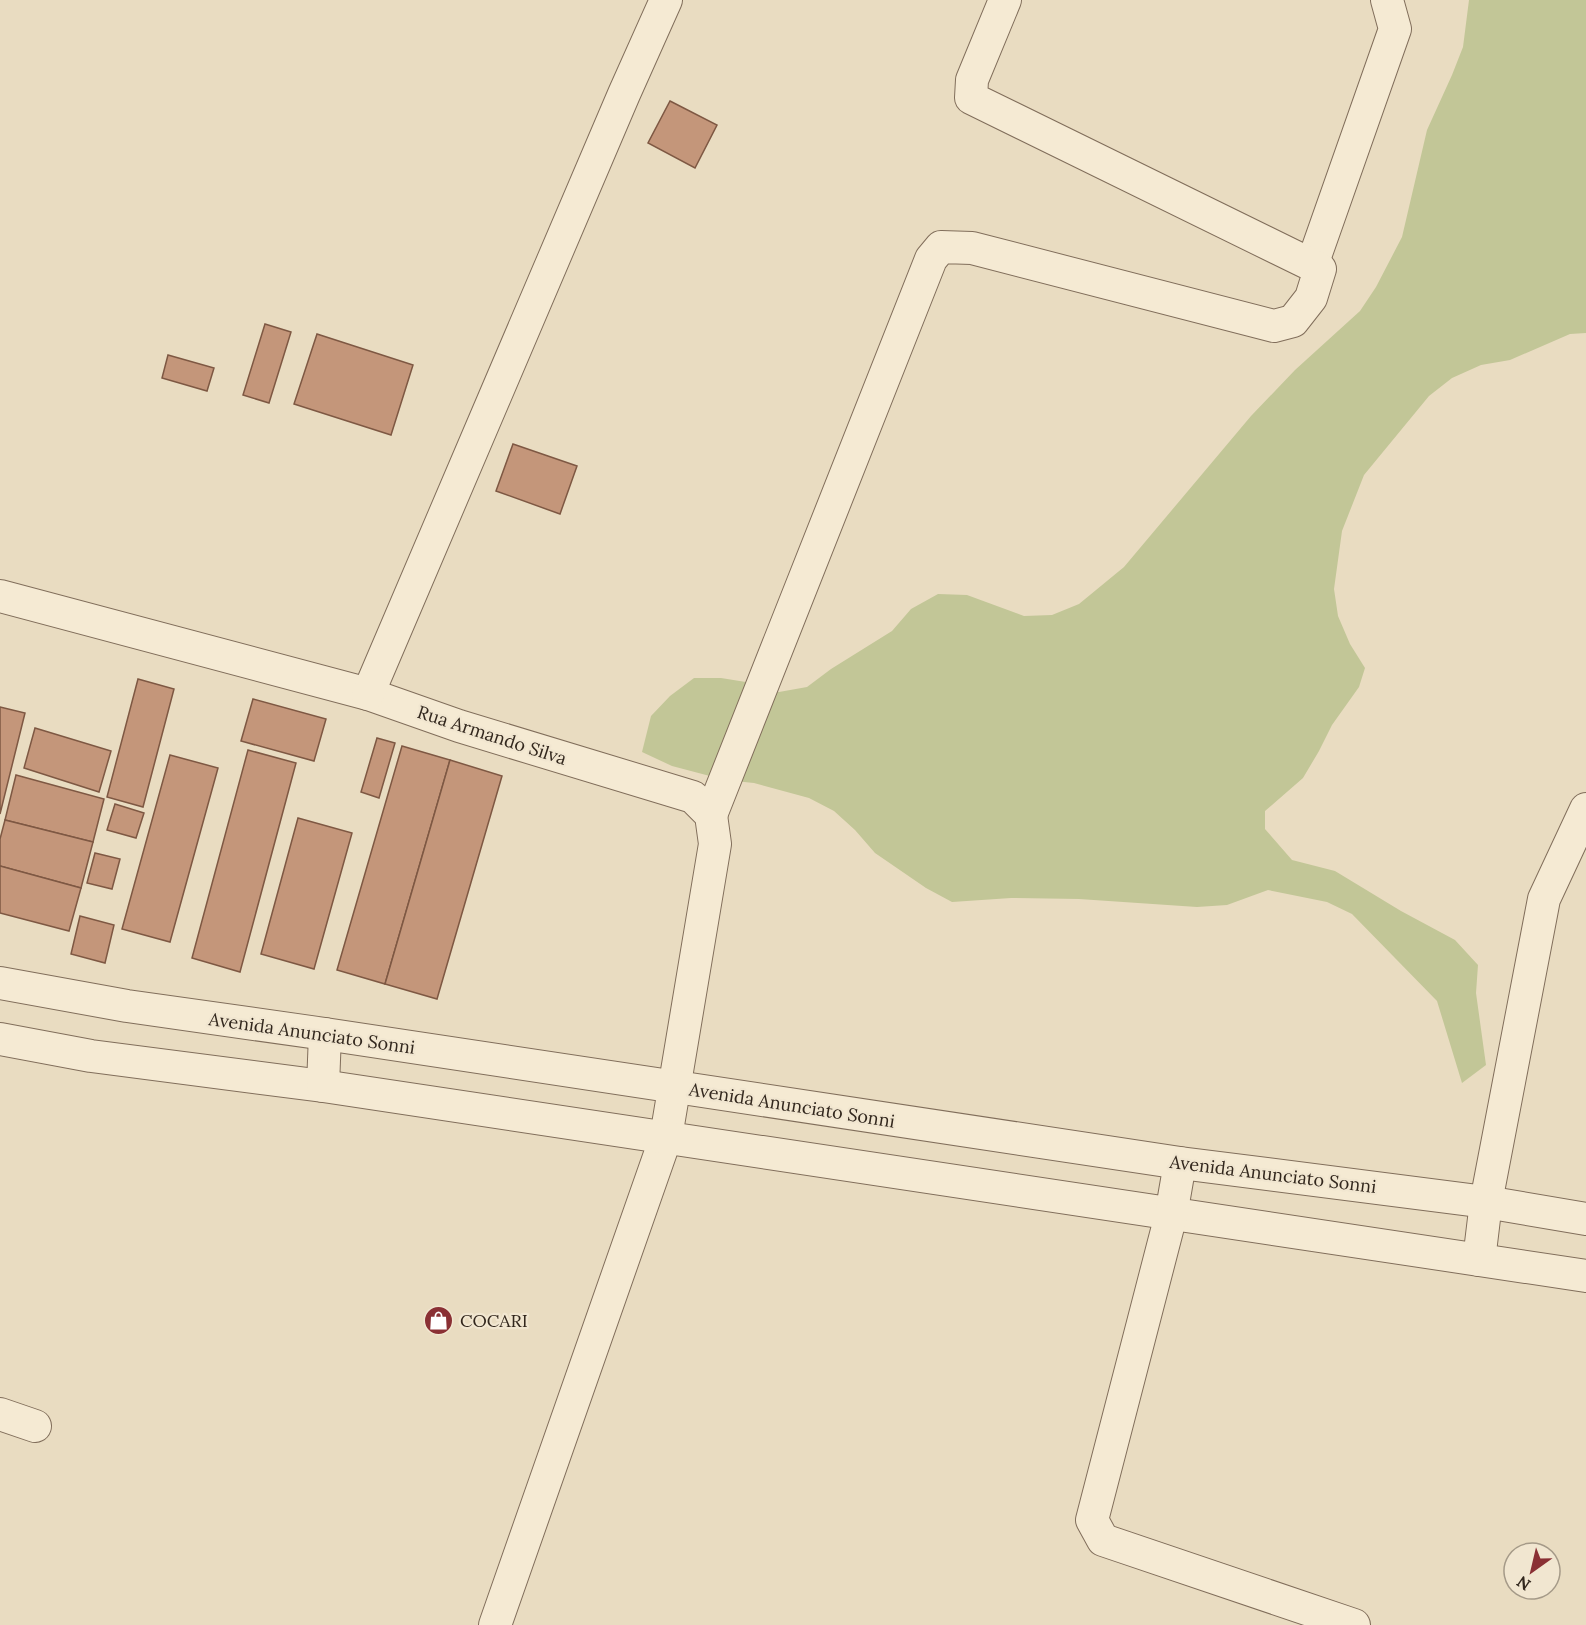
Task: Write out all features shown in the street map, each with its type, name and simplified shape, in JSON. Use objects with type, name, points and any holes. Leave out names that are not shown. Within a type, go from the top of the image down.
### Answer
[{"type":"street","points":[[368,694],[666,0]]},
{"type":"street","points":[[495,1625],[666,1137],[715,844],[711,815],[931,258],[941,247],[972,248],[1274,326],[1293,321],[1311,298],[1320,269],[971,98],[972,80],[1005,0]]},
{"type":"street","points":[[1312,265],[1395,29],[1387,0]]},
{"type":"street","name":"Rua Armando Silva","points":[[0,596],[368,694],[459,726],[693,796],[711,815]]},
{"type":"street","points":[[1479,1260],[1486,1202],[1544,899],[1586,808]]},
{"type":"street","name":"Avenida Anunciato Sonni","points":[[0,983],[127,1006],[1180,1163],[1486,1202],[1586,1219]]},
{"type":"street","points":[[323,1086],[326,1034]]},
{"type":"street","points":[[0,1039],[91,1056],[323,1086],[1586,1276]]},
{"type":"street","points":[[1180,1163],[1171,1215],[1092,1520],[1103,1540],[1354,1625]]},
{"type":"street","points":[[0,1414],[35,1426]]},
{"type":"green space","points":[[1469,0],[1586,0],[1586,333],[1570,334],[1510,360],[1481,365],[1452,378],[1429,396],[1364,475],[1342,531],[1334,589],[1338,616],[1350,644],[1365,668],[1359,687],[1332,725],[1303,778],[1265,811],[1265,829],[1292,860],[1335,871],[1455,940],[1478,965],[1476,993],[1486,1065],[1462,1083],[1437,1001],[1352,914],[1327,902],[1268,890],[1227,905],[1197,907],[1079,899],[1011,898],[952,902],[926,888],[875,853],[834,811],[809,798],[754,783],[725,780],[672,766],[642,752],[651,716],[670,696],[694,678],[721,678],[752,683],[779,692],[807,687],[831,669],[892,631],[911,609],[938,594],[967,595],[1024,616],[1052,615],[1079,604],[1124,567],[1251,416],[1295,370],[1360,311],[1376,287],[1402,237],[1427,130],[1463,47]]},
{"type":"building","points":[[670,101],[717,125],[695,168],[648,143]]},
{"type":"building","points":[[265,324],[291,332],[269,403],[243,395]]},
{"type":"building","points":[[317,334],[413,365],[391,435],[294,404]]},
{"type":"building","points":[[168,355],[214,368],[207,391],[162,378]]},
{"type":"building","points":[[513,444],[577,466],[560,514],[496,491]]},
{"type":"building","points":[[138,679],[174,689],[143,807],[107,797]]},
{"type":"building","points":[[253,699],[326,719],[314,761],[241,741]]},
{"type":"building","points":[[0,707],[25,713],[0,814]]},
{"type":"building","points":[[35,728],[111,751],[99,792],[24,768]]},
{"type":"building","points":[[377,738],[395,743],[379,798],[361,792]]},
{"type":"building","points":[[402,746],[450,760],[385,984],[337,970]]},
{"type":"building","points":[[248,750],[296,763],[240,972],[192,958]]},
{"type":"building","points":[[170,755],[218,768],[170,942],[122,929]]},
{"type":"building","points":[[450,760],[502,776],[437,999],[385,984]]},
{"type":"building","points":[[16,775],[104,799],[93,842],[5,820]]},
{"type":"building","points":[[115,804],[144,813],[136,838],[107,830]]},
{"type":"building","points":[[298,818],[352,833],[314,969],[261,954]]},
{"type":"building","points":[[5,820],[93,842],[81,888],[0,866],[0,839]]},
{"type":"building","points":[[95,853],[120,859],[112,889],[87,883]]},
{"type":"building","points":[[0,866],[81,888],[69,931],[0,913]]},
{"type":"building","points":[[80,916],[114,925],[105,963],[71,954]]},
{"type":"place","name":"COCARI","points":[[439,1320]]}]
